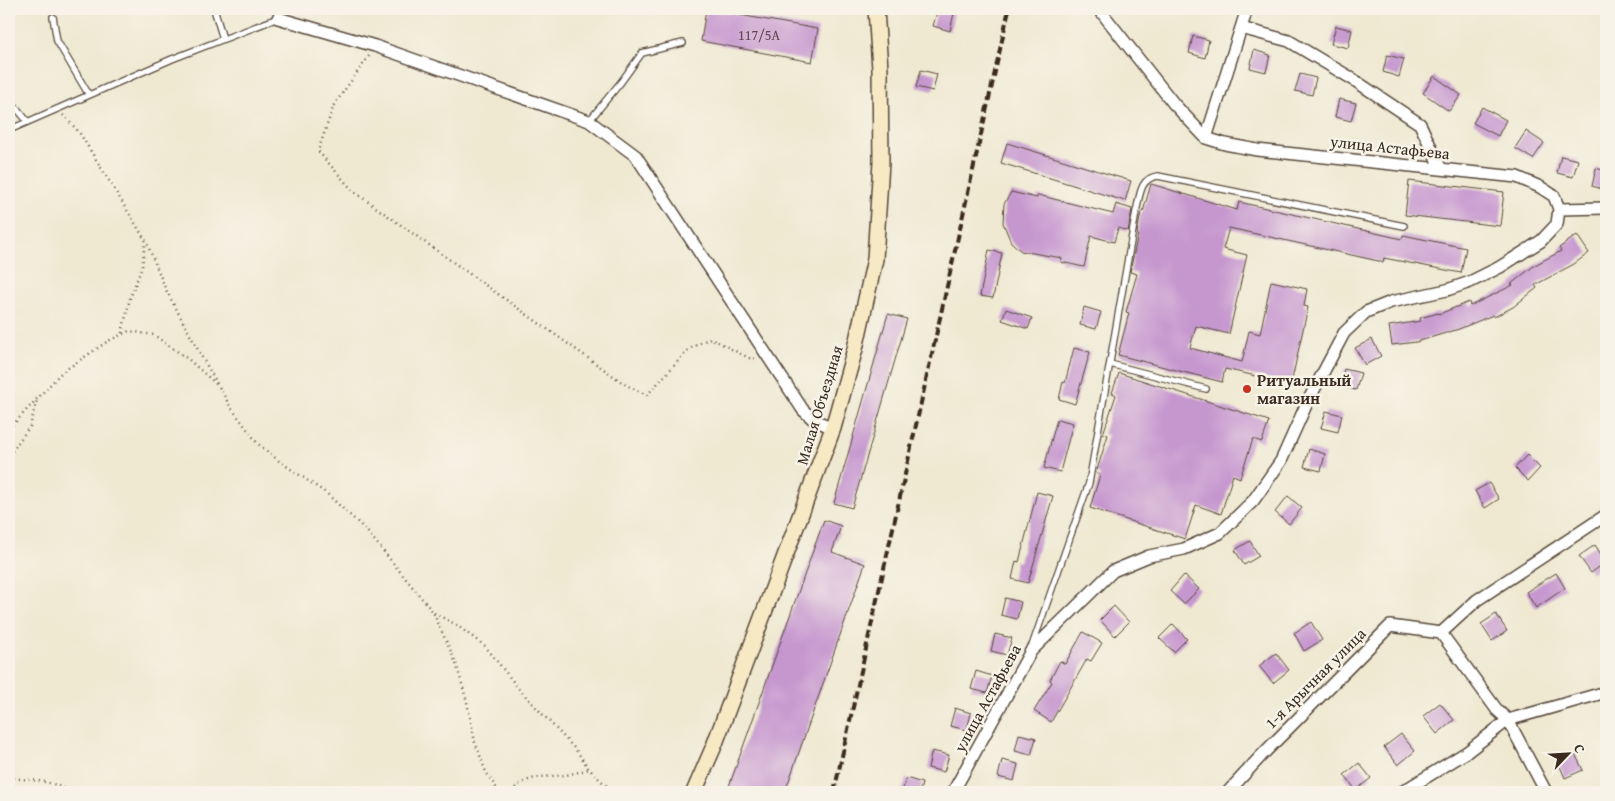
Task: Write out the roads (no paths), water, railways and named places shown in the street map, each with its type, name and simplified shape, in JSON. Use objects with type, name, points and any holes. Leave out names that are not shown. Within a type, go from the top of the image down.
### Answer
[{"type":"main road","name":"Малая Объездная","points":[[694,792],[717,737],[833,428],[855,349],[875,259],[881,162],[880,69],[876,9]]},
{"type":"street","points":[[1099,9],[1174,104],[1206,138],[1247,9]]},
{"type":"street","points":[[278,18],[375,46],[589,121],[636,156],[803,410],[814,420],[833,428]]},
{"type":"street","points":[[1241,28],[1289,41],[1351,78],[1420,124],[1441,169]]},
{"type":"street","name":"улица Астафьева","points":[[953,792],[1031,651],[1113,571],[1149,556],[1184,548],[1220,533],[1254,501],[1281,461],[1307,403],[1344,333],[1366,312],[1391,302],[1447,290],[1470,282],[1500,267],[1542,241],[1557,224],[1559,209],[1554,196],[1540,187],[1517,177],[1257,150],[1206,138]]},
{"type":"street","points":[[1559,209],[1606,208]]},
{"type":"street","points":[[1546,792],[1508,720],[1497,710],[1441,633],[1477,600],[1606,515]]},
{"type":"street","name":"1-я Арычная улица","points":[[1228,792],[1261,756],[1390,626],[1441,633]]},
{"type":"street","points":[[1402,792],[1467,752],[1508,720],[1606,692]]},
{"type":"lane","points":[[214,9],[223,39]]},
{"type":"lane","points":[[53,17],[57,41],[89,95]]},
{"type":"lane","points":[[9,130],[172,58],[278,18]]},
{"type":"lane","points":[[589,121],[642,53],[683,43]]},
{"type":"lane","points":[[9,99],[28,122]]},
{"type":"lane","points":[[1031,651],[1088,483],[1136,212],[1143,185],[1151,177],[1158,176],[1404,226]]},
{"type":"lane","points":[[1110,364],[1206,389]]},
{"type":"railway","points":[[834,792],[1009,9]]},
{"type":"place","name":"Ритуальный магазин","points":[[1247,389]]}]
